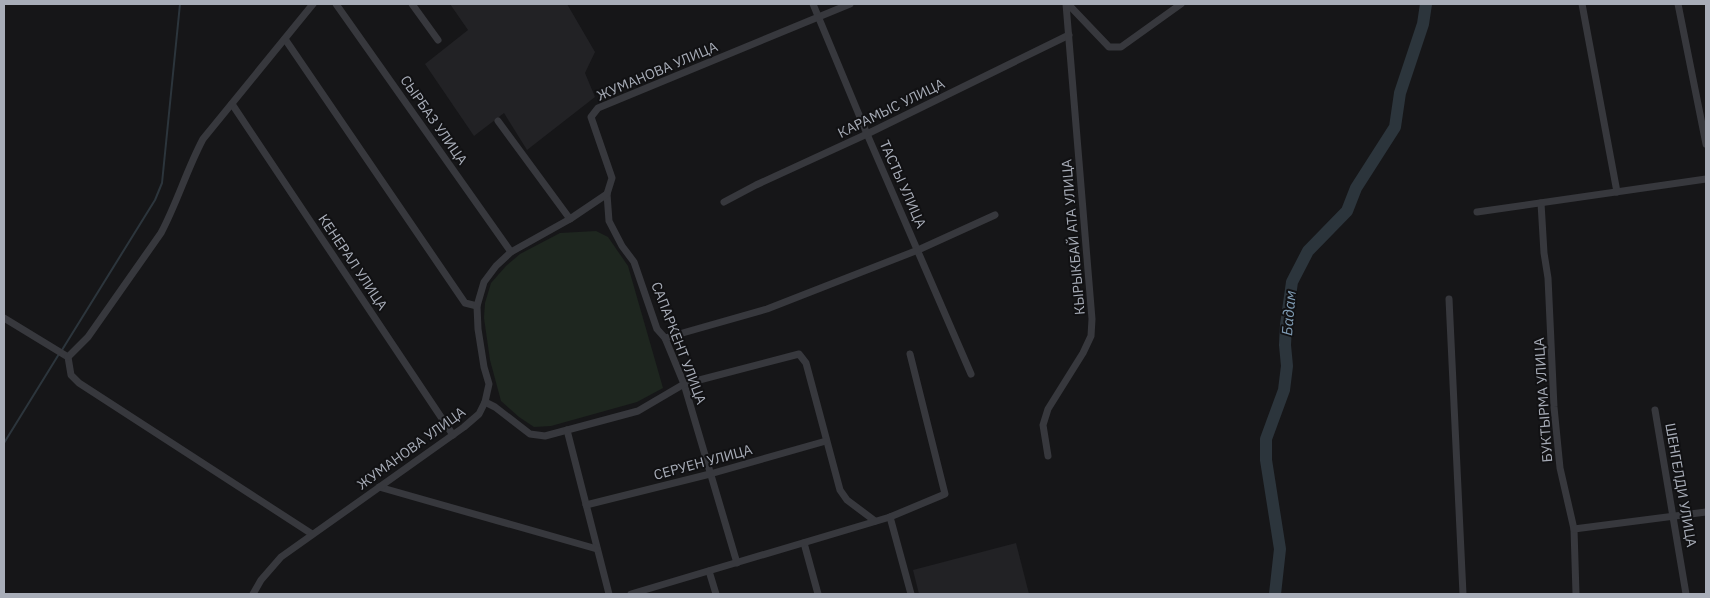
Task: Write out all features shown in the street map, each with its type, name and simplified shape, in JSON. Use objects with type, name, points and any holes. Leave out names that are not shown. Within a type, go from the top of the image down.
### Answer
[{"type":"street","points":[[68,357],[88,337],[161,233],[170,217],[194,155],[203,139],[313,4]]},
{"type":"street","name":"СЫРБАЗ УЛИЦА","points":[[336,4],[511,252]]},
{"type":"street","points":[[412,4],[438,40]]},
{"type":"street","name":"ТАСТЫ УЛИЦА","points":[[813,4],[867,134],[972,374]]},
{"type":"street","name":"ЖУМАНОВА УЛИЦА","points":[[607,194],[612,178],[591,117],[598,108],[850,4]]},
{"type":"street","points":[[1067,4],[1109,47],[1121,47],[1181,4]]},
{"type":"street","name":"КЫРЫКБАЙ АТА УЛИЦА","points":[[1048,456],[1042,425],[1048,409],[1083,353],[1090,336],[1092,319],[1067,4]]},
{"type":"street","points":[[1582,4],[1617,192]]},
{"type":"street","points":[[1678,4],[1706,144]]},
{"type":"street","name":"КАРАМЫС УЛИЦА","points":[[724,202],[1069,35]]},
{"type":"street","points":[[285,39],[465,303],[476,306]]},
{"type":"street","name":"КЕНЕРАЛ УЛИЦА","points":[[232,104],[453,435]]},
{"type":"street","points":[[498,121],[570,219]]},
{"type":"street","points":[[1478,212],[1706,179]]},
{"type":"street","points":[[607,194],[570,219],[511,252],[496,266],[484,282],[476,306],[479,339],[489,384],[485,402],[495,407],[530,434],[545,436],[638,411],[684,384],[799,354],[806,363],[840,490],[846,500],[875,521]]},
{"type":"street","name":"САПАРКЕНТ УЛИЦА","points":[[607,194],[609,221],[622,246],[634,262],[657,329],[665,338],[684,384],[737,563]]},
{"type":"street","name":"БУКТЫРМА УЛИЦА","points":[[1542,203],[1544,253],[1548,278],[1554,407],[1560,468],[1574,529],[1576,594]]},
{"type":"street","points":[[665,338],[767,309],[918,250],[995,215]]},
{"type":"street","points":[[1449,299],[1463,594]]},
{"type":"street","points":[[4,318],[68,357],[71,375],[79,383],[312,534]]},
{"type":"street","points":[[631,594],[890,517],[945,494],[910,354]]},
{"type":"street","name":"ЖУМАНОВА УЛИЦА","points":[[253,594],[270,567],[281,557],[453,435],[479,414],[485,402]]},
{"type":"street","name":"ШЕНГЕЛДИ УЛИЦА","points":[[1655,410],[1686,594]]},
{"type":"street","points":[[567,430],[609,594]]},
{"type":"street","name":"СЕРУЕН УЛИЦА","points":[[586,505],[710,474],[826,441]]},
{"type":"street","points":[[379,487],[597,549]]},
{"type":"street","points":[[1574,529],[1706,512]]},
{"type":"street","points":[[890,517],[911,594]]},
{"type":"street","points":[[804,543],[818,594]]},
{"type":"street","points":[[709,572],[716,594]]},
{"type":"shaded area","points":[[450,4],[567,4],[595,52],[585,73],[595,97],[527,150],[504,113],[474,136],[425,64],[468,30]]},
{"type":"shaded area","points":[[596,231],[608,237],[628,266],[663,388],[637,402],[551,426],[534,427],[501,401],[490,360],[484,318],[485,303],[491,283],[520,254],[560,233]]},
{"type":"shaded area","points":[[1016,543],[1029,594],[919,594],[913,570]]},
{"type":"waterway","points":[[62,350],[155,200],[162,183],[180,4]]},
{"type":"waterway","name":"Бадам","points":[[1275,594],[1280,549],[1266,460],[1266,439],[1284,390],[1287,366],[1286,325],[1292,282],[1308,251],[1347,211],[1356,188],[1395,127],[1400,93],[1423,24],[1426,4]]},
{"type":"waterway","points":[[4,443],[59,354]]}]
